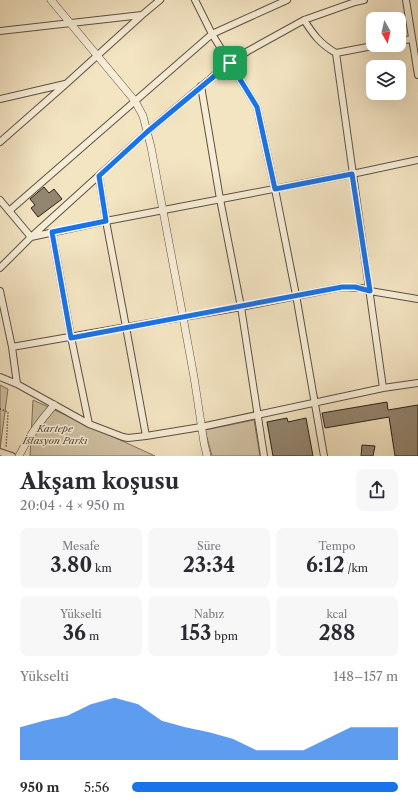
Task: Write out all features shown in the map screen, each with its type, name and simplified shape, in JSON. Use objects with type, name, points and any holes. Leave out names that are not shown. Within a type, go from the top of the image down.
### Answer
[{"type":"street","points":[[51,0],[71,22],[135,101],[143,116],[164,210],[207,456]]},
{"type":"street","points":[[0,142],[160,0]]},
{"type":"street","points":[[195,0],[212,34],[257,107],[296,295],[324,456]]},
{"type":"street","points":[[9,211],[212,34],[287,0]]},
{"type":"street","points":[[0,268],[31,237],[147,132],[230,63],[248,51],[304,20],[355,1],[364,0]]},
{"type":"street","points":[[406,0],[418,75]]},
{"type":"street","points":[[0,31],[142,15]]},
{"type":"street","points":[[304,20],[318,40],[324,46],[336,53],[366,47]]},
{"type":"street","points":[[406,40],[412,39]]},
{"type":"street","points":[[336,53],[383,388]]},
{"type":"street","points":[[0,100],[67,83]]},
{"type":"street","points":[[201,86],[240,307],[264,456]]},
{"type":"street","points":[[31,237],[418,160]]},
{"type":"street","points":[[99,176],[146,436]]},
{"type":"street","points":[[0,200],[31,237]]},
{"type":"street","points":[[52,232],[71,338],[89,424]]},
{"type":"street","points":[[12,347],[71,338],[342,287],[355,287],[418,299]]},
{"type":"street","points":[[0,291],[12,347],[17,384]]},
{"type":"street","points":[[0,377],[17,384],[89,424],[128,438],[201,427],[383,388],[418,383]]},
{"type":"street","points":[[19,456],[39,423],[54,405]]},
{"type":"path","points":[[0,409],[8,412],[6,454]]},
{"type":"green space","name":"Kartepe İstasyon Parkı","points":[[0,385],[8,389],[0,449]]},
{"type":"green space","name":"Kartepe İstasyon Parkı","points":[[33,400],[155,456],[30,456]]},
{"type":"green space","points":[[254,420],[260,456],[212,456],[205,430]]},
{"type":"building","points":[[44,187],[49,193],[54,189],[62,199],[38,217],[31,208],[35,205],[30,199]]},
{"type":"building","points":[[387,402],[388,410],[418,405],[418,456],[395,456],[389,417],[325,428],[322,413]]},
{"type":"building","points":[[287,418],[288,422],[306,418],[313,456],[273,456],[267,422]]},
{"type":"building","points":[[362,445],[375,446],[373,456],[361,456]]},
{"type":"route","points":[[230,63],[257,107],[275,189],[352,174],[370,291],[355,287],[342,287],[71,338],[52,232],[106,221],[99,176],[147,132],[230,63]]}]
